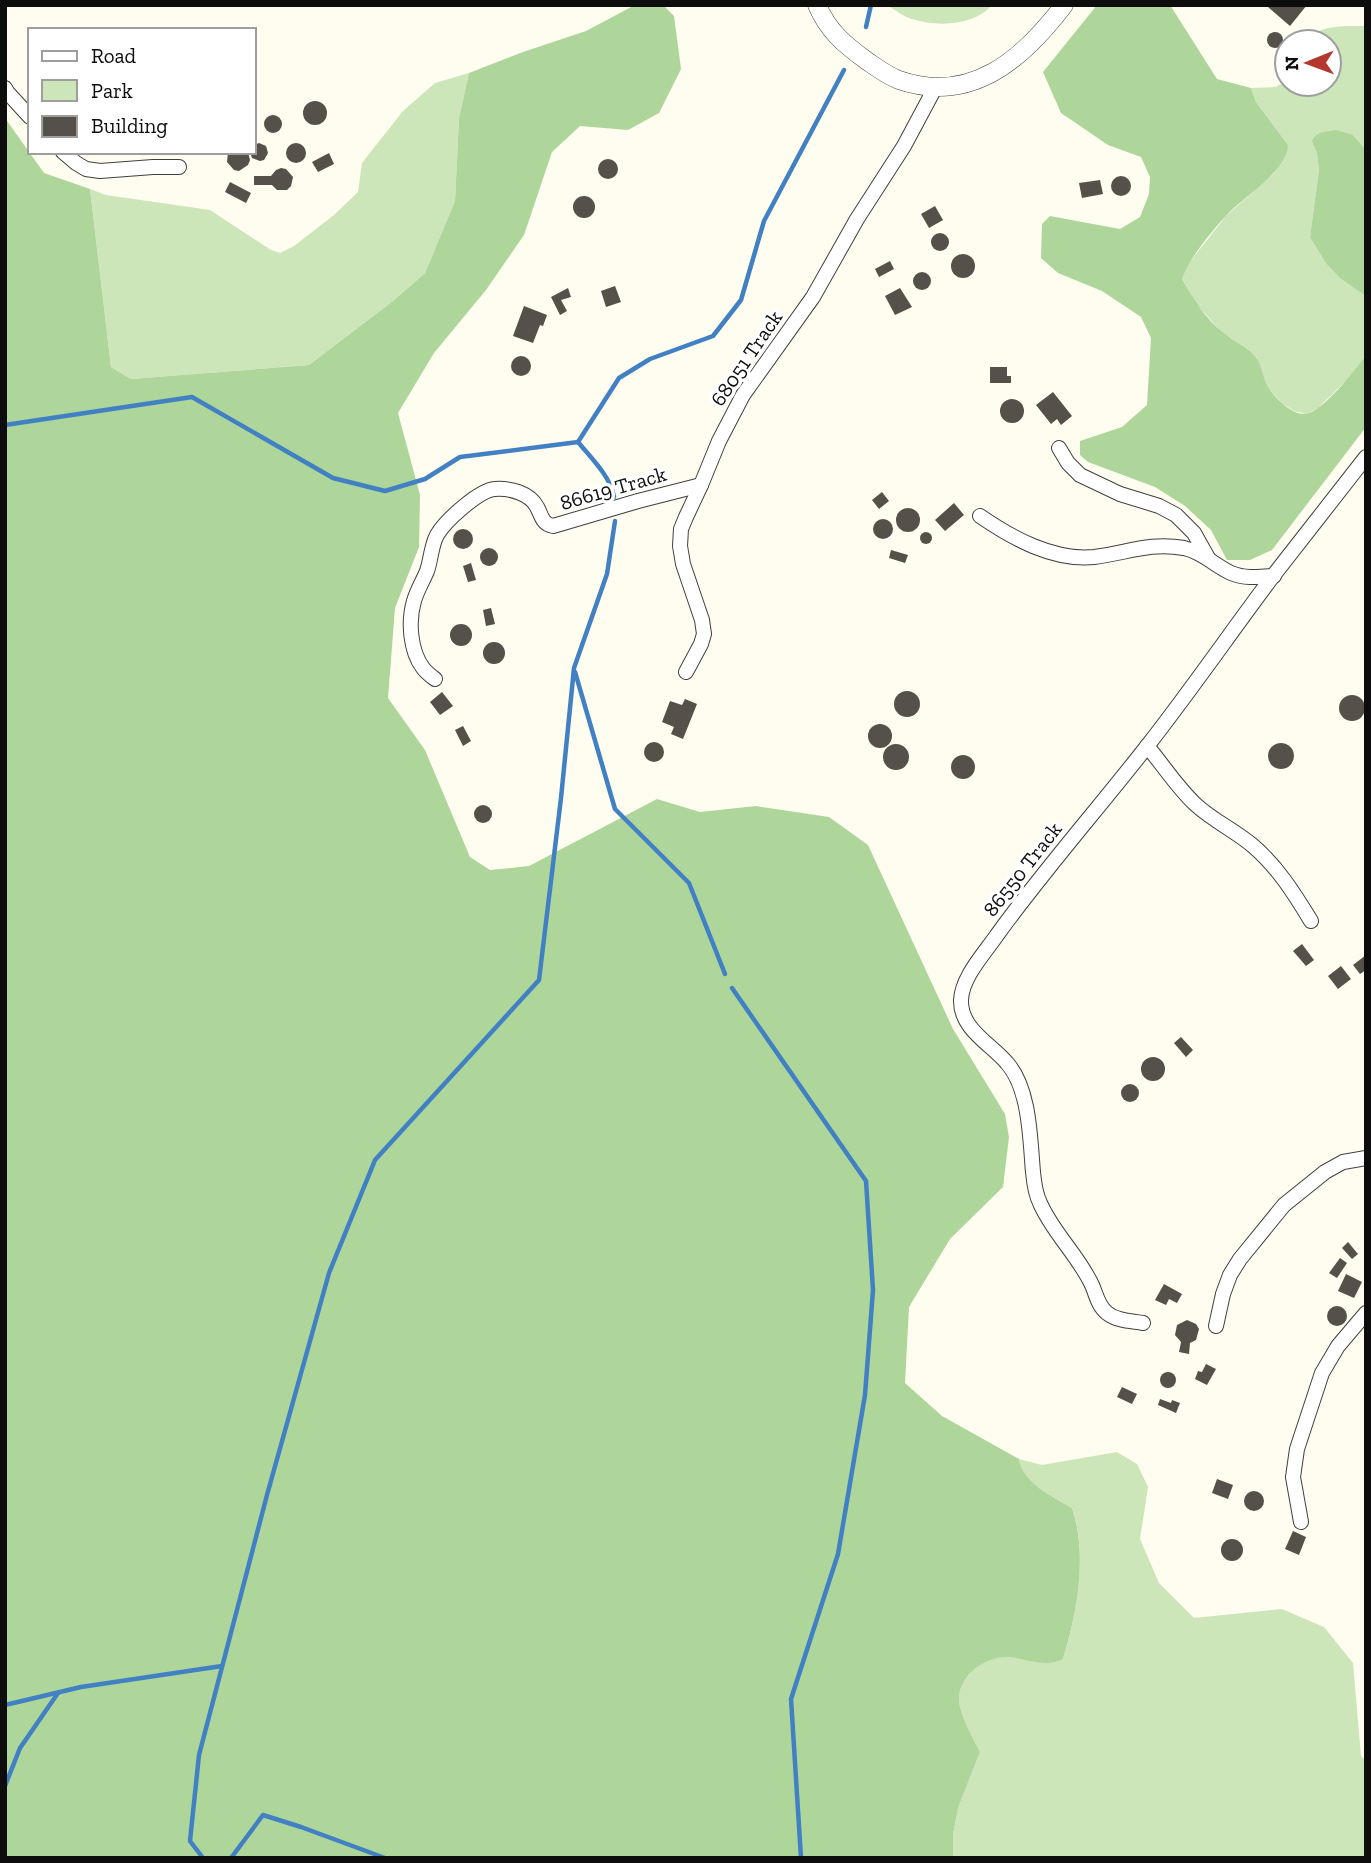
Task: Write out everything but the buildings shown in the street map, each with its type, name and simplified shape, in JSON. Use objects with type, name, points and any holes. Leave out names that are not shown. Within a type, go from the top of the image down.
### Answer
[{"type":"street","points":[[817,5],[842,43],[898,80],[935,88],[968,84],[995,72],[1019,53],[1063,5]]},
{"type":"street","points":[[5,88],[28,115]]},
{"type":"street","name":"68051 Track","points":[[686,673],[704,634],[702,620],[682,564],[681,529],[686,517],[719,441],[743,395],[813,297],[857,219],[904,146],[935,88]]},
{"type":"street","points":[[66,154],[86,169],[100,171],[179,167]]},
{"type":"street","points":[[1059,448],[1068,463],[1080,475],[1176,515],[1194,533],[1208,558]]},
{"type":"street","name":"86550 Track","points":[[1143,1323],[1121,1320],[1107,1313],[1098,1301],[1083,1268],[1044,1214],[1037,1199],[1028,1118],[1017,1076],[967,1023],[961,1000],[964,986],[976,964],[1017,908],[1147,746],[1366,457]]},
{"type":"street","name":"86619 Track","points":[[435,679],[424,669],[417,656],[411,633],[413,602],[426,573],[437,535],[481,492],[495,489],[521,493],[537,506],[543,521],[553,527],[701,485]]},
{"type":"street","points":[[980,516],[1030,545],[1067,556],[1093,557],[1153,546],[1188,549],[1231,573],[1251,577],[1274,576]]},
{"type":"street","points":[[1147,746],[1192,801],[1271,862],[1292,889],[1311,921]]},
{"type":"street","points":[[1216,1326],[1230,1275],[1284,1205],[1325,1172],[1343,1162],[1366,1158]]},
{"type":"street","points":[[1301,1522],[1293,1477],[1297,1449],[1329,1358],[1366,1313]]},
{"type":"green space","points":[[635,5],[663,5],[674,16],[681,69],[659,113],[628,130],[580,126],[552,152],[524,235],[486,290],[434,353],[398,413],[420,495],[419,547],[395,608],[388,698],[425,750],[470,857],[490,870],[529,866],[657,799],[700,812],[756,806],[829,817],[868,845],[953,1029],[1005,1114],[1009,1137],[1003,1187],[950,1239],[909,1307],[905,1383],[942,1416],[1019,1459],[1026,1475],[1033,1482],[1072,1508],[1079,1545],[1079,1584],[1073,1623],[1063,1659],[1044,1663],[1000,1657],[973,1671],[961,1687],[960,1707],[980,1752],[958,1808],[953,1835],[953,1858],[5,1858],[5,118],[44,173],[90,189],[111,367],[131,379],[309,365],[425,273],[455,201],[459,118],[469,73],[586,31]]},
{"type":"green space","points":[[887,5],[992,5],[966,21],[944,24],[909,18]]},
{"type":"green space","points":[[1097,5],[1170,5],[1217,79],[1251,88],[1256,102],[1288,145],[1286,155],[1272,175],[1225,217],[1189,263],[1182,279],[1200,308],[1218,328],[1252,353],[1260,364],[1270,390],[1285,406],[1295,412],[1312,412],[1329,399],[1366,355],[1366,427],[1272,550],[1250,560],[1227,560],[1211,530],[1185,506],[1155,487],[1088,462],[1080,455],[1080,441],[1122,427],[1147,405],[1151,338],[1141,317],[1102,291],[1058,273],[1041,258],[1042,224],[1050,216],[1120,229],[1140,217],[1149,194],[1150,177],[1141,157],[1108,145],[1061,113],[1043,72]]},
{"type":"green space","points":[[1366,26],[1366,150],[1353,135],[1312,142],[1317,153],[1319,170],[1310,237],[1366,296],[1366,355],[1351,376],[1317,409],[1306,414],[1283,404],[1270,390],[1264,382],[1257,358],[1222,333],[1195,302],[1182,279],[1185,268],[1226,216],[1274,173],[1288,145],[1256,102],[1251,88],[1273,87],[1273,98],[1343,98],[1343,28],[1330,28]]},
{"type":"green space","points":[[469,73],[459,118],[455,201],[425,273],[393,301],[309,365],[131,379],[111,367],[90,189],[106,195],[210,210],[271,250],[280,253],[294,246],[334,215],[358,192],[362,163],[403,111],[435,83]]},
{"type":"green space","points":[[1336,130],[1353,135],[1366,150],[1366,296],[1340,278],[1326,263],[1310,237],[1319,170],[1317,153],[1312,142],[1318,134]]},
{"type":"green space","points":[[1117,1452],[1137,1464],[1148,1487],[1140,1539],[1159,1583],[1194,1618],[1282,1609],[1324,1627],[1353,1663],[1361,1756],[1366,1761],[1366,1858],[953,1858],[953,1835],[958,1808],[980,1752],[960,1707],[959,1697],[965,1680],[978,1666],[995,1658],[1014,1657],[1045,1662],[1063,1659],[1073,1623],[1080,1564],[1077,1526],[1072,1508],[1033,1482],[1026,1475],[1019,1459],[1042,1465]]},
{"type":"waterway","points":[[866,27],[871,5]]},
{"type":"waterway","points":[[614,497],[605,475],[578,442],[619,378],[650,359],[713,336],[741,300],[764,221],[844,70]]},
{"type":"waterway","points":[[5,425],[192,397],[333,478],[385,491],[425,479],[460,457],[578,442]]},
{"type":"waterway","points":[[203,1858],[190,1841],[199,1755],[329,1273],[375,1160],[539,980],[574,668],[607,574],[615,521]]},
{"type":"waterway","points":[[575,672],[615,809],[689,883],[725,974]]},
{"type":"waterway","points":[[732,988],[866,1181],[873,1290],[865,1395],[838,1554],[791,1699],[801,1858]]},
{"type":"waterway","points":[[5,1705],[81,1687],[222,1666]]},
{"type":"waterway","points":[[5,1786],[20,1748],[58,1693]]},
{"type":"waterway","points":[[231,1858],[263,1815],[385,1858]]}]
